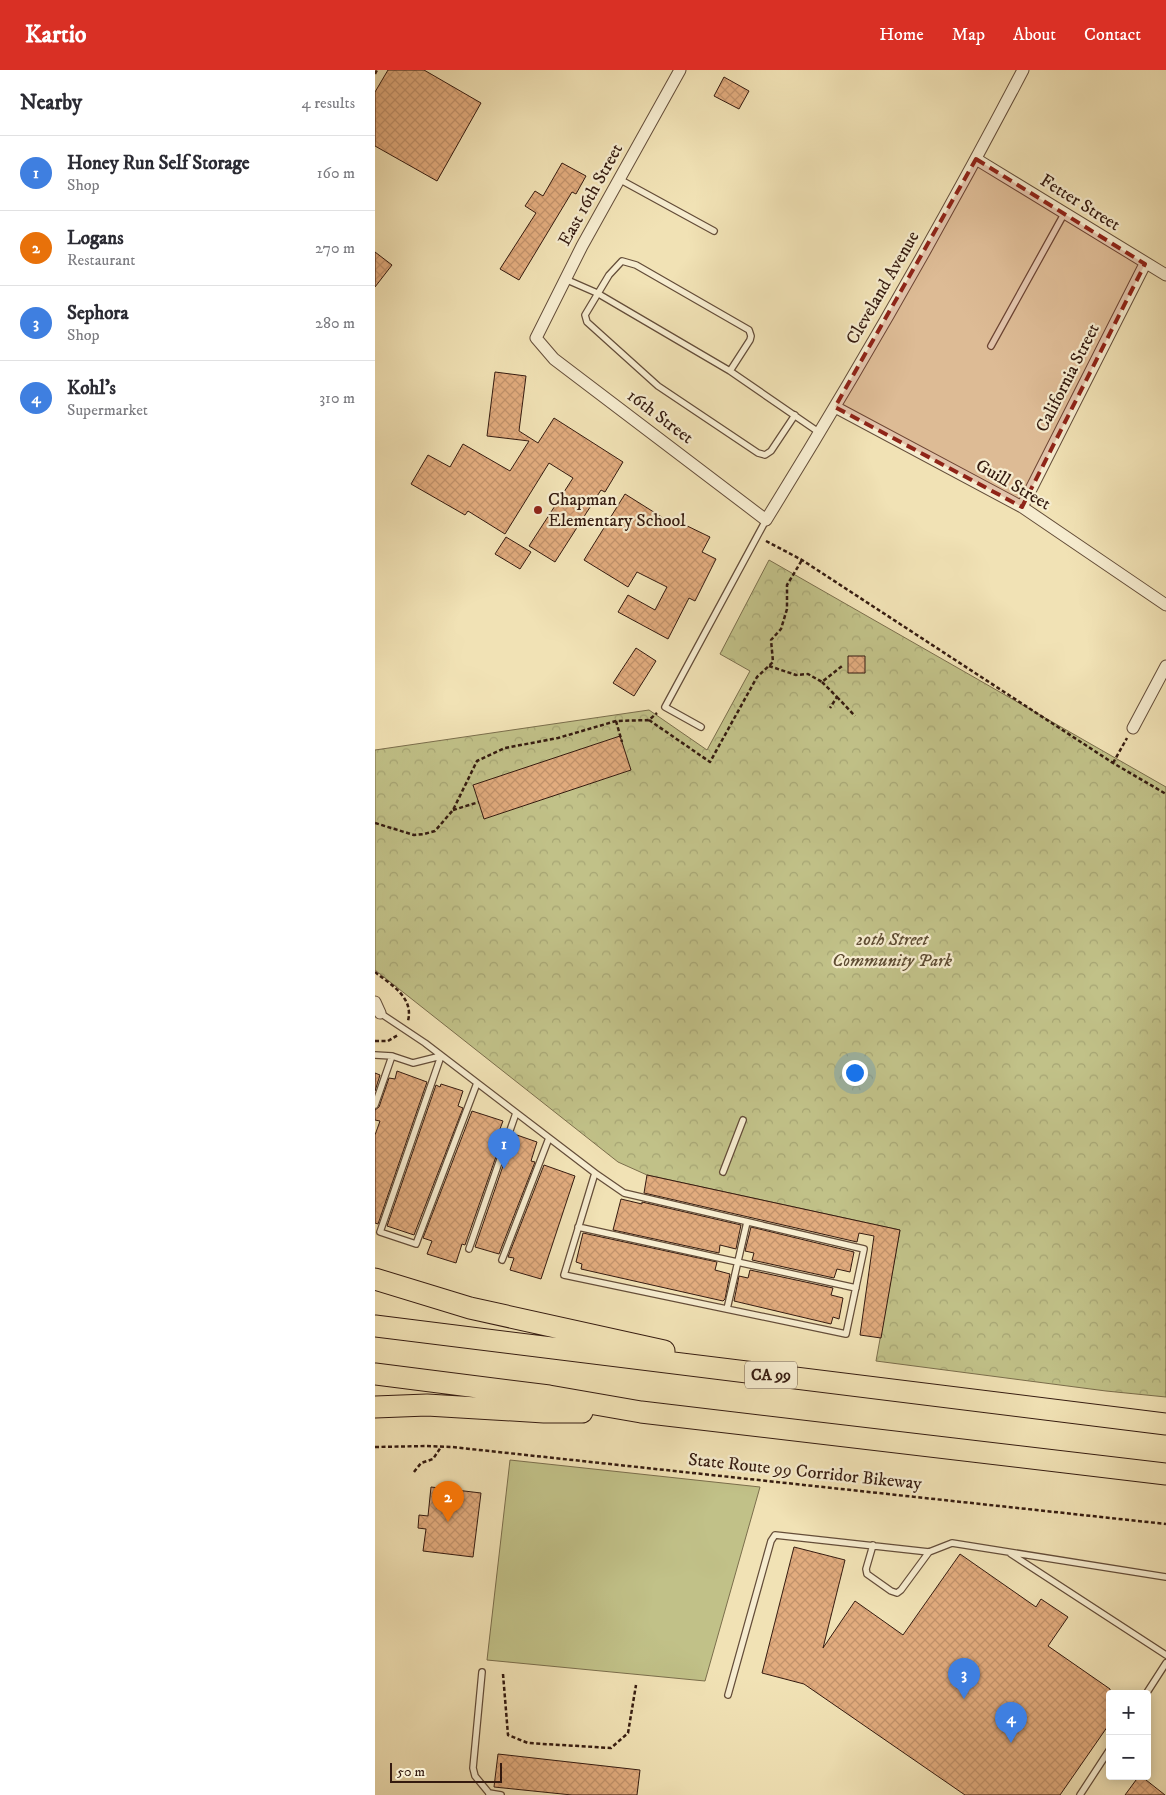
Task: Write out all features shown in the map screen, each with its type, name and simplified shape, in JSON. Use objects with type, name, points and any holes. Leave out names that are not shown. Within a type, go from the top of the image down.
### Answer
[{"type":"highway","points":[[375,1279],[470,1308],[656,1348],[711,1368]]},
{"type":"highway","name":"CA 99","points":[[375,1326],[1166,1424]]},
{"type":"highway","points":[[375,1374],[549,1396],[641,1412],[1166,1474]]},
{"type":"highway","points":[[375,1407],[427,1405],[544,1412],[641,1412]]},
{"type":"street","name":"East 16th Street","points":[[536,338],[565,279],[680,70]]},
{"type":"street","name":"Cleveland Avenue","points":[[766,520],[835,407],[976,159],[1023,70]]},
{"type":"street","name":"Fetter Street","points":[[976,159],[1145,264],[1166,275]]},
{"type":"street","name":"California Street","points":[[1021,507],[1145,264]]},
{"type":"street","name":"16th Street","points":[[536,338],[554,359],[766,520]]},
{"type":"street","name":"Guill Street","points":[[835,407],[1021,507],[1166,605]]},
{"type":"street","points":[[1133,728],[1166,666]]},
{"type":"lane","points":[[619,179],[715,231]]},
{"type":"lane","points":[[991,346],[1065,214]]},
{"type":"lane","points":[[730,371],[751,336],[749,330],[636,265],[622,261],[609,275],[585,315],[587,322],[658,386],[758,452],[765,455],[771,451],[795,416]]},
{"type":"lane","points":[[565,279],[597,293],[730,371],[819,433]]},
{"type":"lane","points":[[701,727],[665,707],[766,520]]},
{"type":"lane","points":[[377,1008],[624,1193],[864,1249],[846,1334],[564,1275],[595,1173]]},
{"type":"lane","points":[[375,1055],[392,1056],[413,1063],[441,1056]]},
{"type":"lane","points":[[375,1104],[392,1056]]},
{"type":"lane","points":[[441,1056],[380,1232],[416,1244],[477,1083]]},
{"type":"lane","points":[[469,1249],[517,1113]]},
{"type":"lane","points":[[723,1172],[743,1120]]},
{"type":"lane","points":[[502,1260],[549,1138]]},
{"type":"lane","points":[[727,1309],[747,1222]]},
{"type":"lane","points":[[579,1228],[856,1288]]},
{"type":"lane","points":[[728,1695],[771,1541],[775,1535],[929,1552],[952,1543],[1166,1576]]},
{"type":"lane","points":[[873,1546],[866,1568],[867,1574],[891,1591],[897,1592],[901,1590],[929,1552]]},
{"type":"lane","points":[[1008,1552],[1166,1655]]},
{"type":"lane","points":[[1148,1690],[1166,1662]]},
{"type":"lane","points":[[482,1672],[473,1768],[475,1776],[489,1794],[501,1795]]},
{"type":"lane","points":[[1080,1795],[1106,1755]]},
{"type":"path","points":[[375,74],[377,70]]},
{"type":"path","points":[[757,536],[802,560],[1113,763],[1166,794]]},
{"type":"path","points":[[375,824],[414,835],[435,831],[453,810],[477,761],[505,748],[558,738],[616,721],[649,720],[710,762],[757,677],[773,662],[771,640],[781,629],[787,609],[787,585],[802,560]]},
{"type":"path","points":[[769,666],[796,675],[808,674],[821,682],[855,716]]},
{"type":"path","points":[[821,682],[842,666]]},
{"type":"path","points":[[830,708],[837,697]]},
{"type":"path","points":[[616,721],[622,742]]},
{"type":"path","points":[[1113,763],[1133,728]]},
{"type":"path","points":[[453,810],[479,802]]},
{"type":"path","points":[[414,1472],[421,1463],[433,1459],[441,1446]]},
{"type":"path","name":"State Route 99 Corridor Bikeway","points":[[375,1447],[441,1446],[1166,1524]]},
{"type":"path","points":[[503,1674],[508,1735],[528,1743],[611,1748],[628,1733],[637,1686]]},
{"type":"highlighted area","points":[[976,159],[1145,264],[1022,507],[835,407]]},
{"type":"green space","name":"20th Street Community Park","points":[[769,560],[1166,787],[1166,1397],[876,1361],[900,1230],[647,1175],[618,1162],[375,970],[375,750],[649,710],[707,750],[750,671],[720,654]]},
{"type":"green space","points":[[510,1460],[760,1487],[705,1681],[487,1660]]},
{"type":"building","points":[[388,70],[424,70],[481,103],[437,181],[375,146],[375,92]]},
{"type":"building","points":[[724,77],[749,91],[739,109],[714,96]]},
{"type":"building","points":[[562,163],[586,176],[576,194],[572,192],[519,280],[500,269],[536,213],[525,206],[535,191],[543,196]]},
{"type":"building","points":[[375,252],[392,265],[375,287]]},
{"type":"building","points":[[495,372],[526,376],[519,431],[538,443],[554,418],[623,462],[605,492],[601,490],[555,562],[529,546],[573,478],[549,463],[505,534],[468,511],[465,515],[411,484],[428,455],[450,467],[463,444],[510,471],[529,441],[487,436]]},
{"type":"building","points":[[625,494],[676,526],[679,522],[710,537],[702,552],[716,559],[695,601],[689,598],[668,639],[618,612],[628,595],[655,610],[667,587],[637,572],[628,587],[584,560]]},
{"type":"building","points":[[506,537],[531,552],[520,569],[495,554]]},
{"type":"building","points":[[636,648],[656,661],[634,696],[613,683]]},
{"type":"building","points":[[848,656],[865,656],[865,673],[848,673]]},
{"type":"building","points":[[620,736],[631,770],[484,819],[473,785]]},
{"type":"building","points":[[397,1071],[427,1082],[378,1224],[375,1223],[375,1135],[380,1121],[375,1120],[375,1110],[379,1107],[389,1078],[395,1079]]},
{"type":"building","points":[[375,1073],[380,1075],[375,1091]]},
{"type":"building","points":[[441,1084],[463,1091],[458,1106],[463,1108],[414,1235],[387,1226],[436,1085],[440,1087]]},
{"type":"building","points":[[472,1111],[503,1121],[500,1129],[505,1131],[465,1245],[462,1244],[456,1263],[427,1254],[432,1241],[423,1238]]},
{"type":"building","points":[[514,1134],[537,1142],[531,1161],[535,1162],[499,1254],[475,1247]]},
{"type":"building","points":[[544,1165],[575,1176],[541,1279],[510,1270],[514,1258],[508,1257]]},
{"type":"building","points":[[647,1175],[900,1230],[881,1338],[860,1335],[874,1236],[859,1233],[857,1242],[644,1193]]},
{"type":"building","points":[[621,1199],[642,1204],[642,1202],[741,1225],[736,1249],[720,1245],[719,1253],[613,1230]]},
{"type":"building","points":[[751,1227],[854,1252],[850,1272],[837,1269],[834,1278],[752,1260],[754,1253],[745,1251]]},
{"type":"building","points":[[583,1233],[717,1262],[715,1270],[730,1274],[725,1299],[723,1301],[581,1269],[582,1264],[576,1262]]},
{"type":"building","points":[[750,1270],[833,1288],[831,1295],[843,1298],[839,1319],[833,1317],[831,1324],[734,1301],[739,1276],[748,1278]]},
{"type":"building","points":[[431,1487],[481,1493],[473,1557],[423,1551],[426,1529],[418,1528],[419,1515],[428,1516]]},
{"type":"building","points":[[794,1547],[845,1560],[823,1648],[855,1601],[903,1635],[960,1554],[1036,1607],[1041,1599],[1068,1617],[1048,1646],[1110,1689],[1106,1690],[1106,1729],[1060,1795],[965,1795],[804,1684],[762,1673]]},
{"type":"building","points":[[498,1754],[640,1770],[637,1795],[572,1795],[494,1787]]},
{"type":"building","points":[[1136,1780],[1146,1780],[1165,1795],[1125,1795]]},
{"type":"place","name":"Chapman Elementary School","points":[[538,510]]},
{"type":"place","name":"Honey Run Self Storage","points":[[504,1169]]},
{"type":"place","name":"Logans","points":[[448,1522]]},
{"type":"place","name":"Sephora","points":[[964,1699]]},
{"type":"place","name":"Kohl's","points":[[1011,1743]]}]
